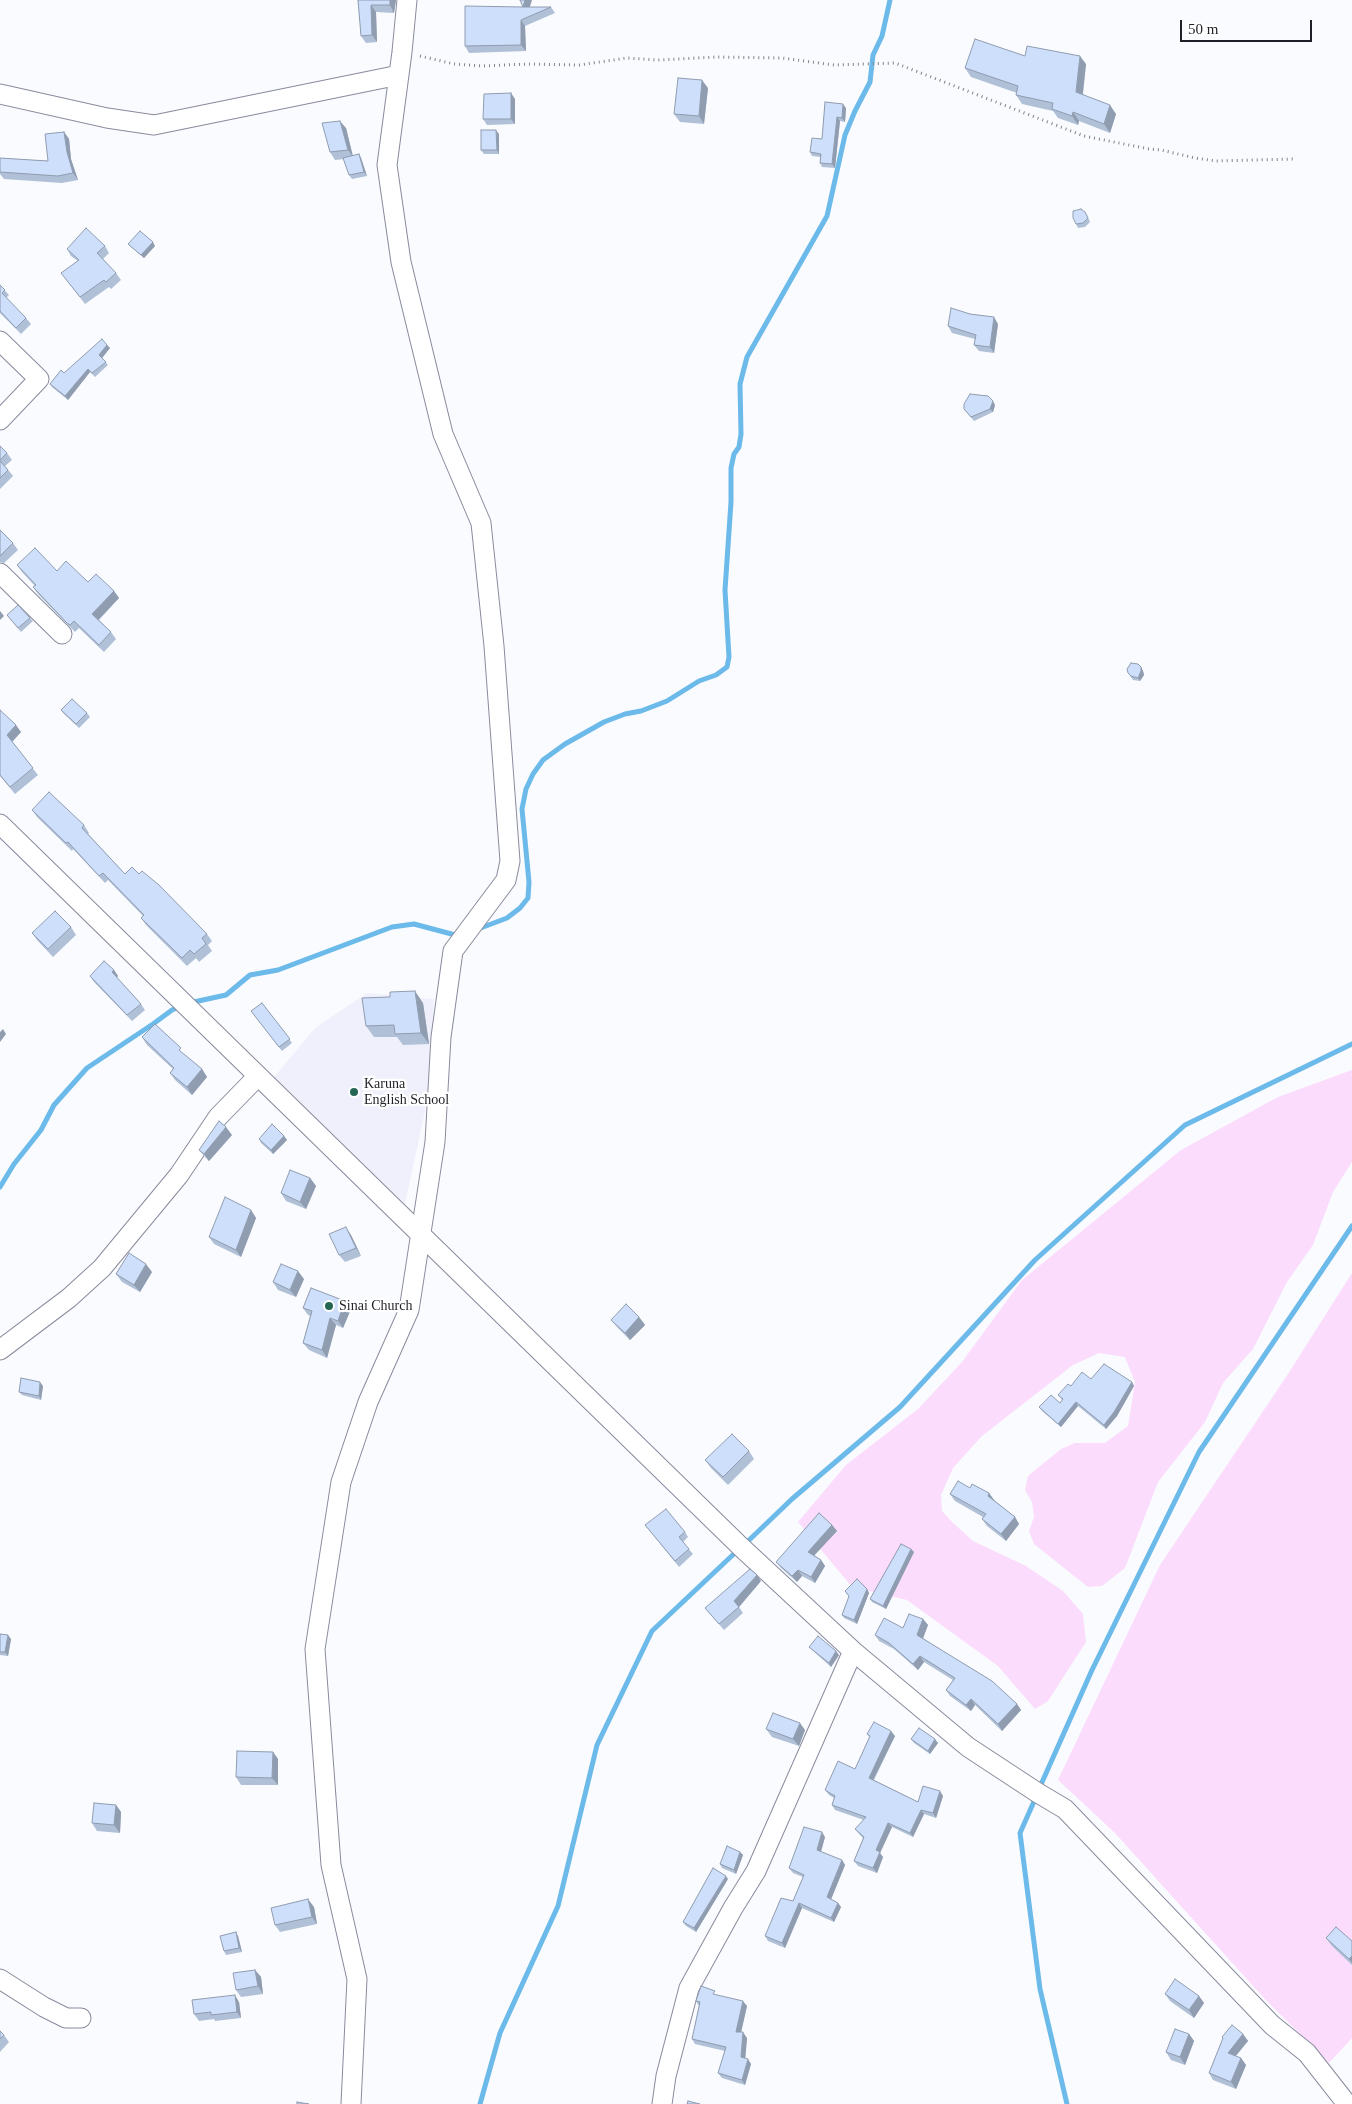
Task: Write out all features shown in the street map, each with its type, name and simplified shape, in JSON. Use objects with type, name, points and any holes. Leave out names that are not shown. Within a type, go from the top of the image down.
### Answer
[{"type":"street","points":[[351,2104],[357,1979],[331,1866],[315,1649],[341,1482],[368,1402],[409,1310],[435,1142],[442,1037],[453,951],[506,880],[510,860],[494,646],[481,523],[443,434],[401,262],[386,165],[402,52],[407,0]]},
{"type":"street","points":[[0,94],[107,118],[154,125],[399,75]]},
{"type":"street","points":[[0,341],[39,379],[0,420]]},
{"type":"street","points":[[0,573],[62,634]]},
{"type":"street","points":[[0,824],[741,1547],[853,1651],[968,1747],[1038,1793],[1065,1808],[1272,2026],[1308,2053],[1347,2104]]},
{"type":"street","points":[[0,1350],[69,1298],[102,1268],[178,1175],[218,1117],[258,1076]]},
{"type":"street","points":[[662,2104],[666,2076],[689,1988],[733,1908],[756,1871],[853,1651]]},
{"type":"street","points":[[0,1978],[44,2008],[66,2018],[81,2018]]},
{"type":"path","points":[[402,52],[454,64],[482,66],[528,64],[579,65],[627,58],[658,60],[724,57],[782,58],[834,65],[895,63],[1084,136],[1195,158],[1216,160],[1293,158]]},
{"type":"shaded area","name":"Karuna English School","points":[[367,993],[434,999],[427,1102],[405,1204],[270,1082],[315,1028]]},
{"type":"shaded area","points":[[1352,1070],[1352,1162],[1333,1192],[1313,1245],[1287,1282],[1253,1349],[1223,1383],[1205,1422],[1158,1482],[1125,1568],[1102,1586],[1088,1587],[1034,1544],[1029,1531],[1034,1517],[1032,1502],[1025,1490],[1028,1476],[1061,1449],[1075,1443],[1105,1443],[1128,1426],[1135,1382],[1125,1357],[1099,1353],[1073,1365],[982,1436],[953,1468],[941,1495],[942,1511],[973,1541],[1026,1566],[1063,1591],[1083,1614],[1086,1642],[1048,1701],[1035,1709],[998,1666],[907,1600],[852,1587],[798,1522],[846,1465],[918,1409],[962,1362],[1022,1280],[1181,1150],[1278,1097]]},
{"type":"shaded area","points":[[1352,1273],[1352,2038],[1329,2063],[1263,1997],[1115,1833],[1058,1780],[1160,1565],[1288,1374]]},
{"type":"building","points":[[358,0],[390,0],[390,5],[371,5],[372,35],[361,36]]},
{"type":"building","points":[[520,0],[525,0],[523,7]]},
{"type":"building","points":[[465,6],[551,7],[521,20],[521,45],[465,46]]},
{"type":"building","points":[[975,39],[1025,56],[1027,46],[1080,56],[1076,92],[1110,105],[1104,124],[1073,112],[1072,116],[1052,109],[1053,103],[1016,95],[1018,86],[965,68]]},
{"type":"building","points":[[678,78],[702,80],[699,116],[674,114]]},
{"type":"building","points":[[511,93],[511,119],[483,119],[484,94]]},
{"type":"building","points":[[825,102],[843,104],[842,118],[837,117],[832,164],[820,163],[821,154],[810,152],[812,138],[822,139]]},
{"type":"building","points":[[340,121],[348,150],[330,152],[322,123]]},
{"type":"building","points":[[481,130],[496,130],[497,150],[481,150]]},
{"type":"building","points":[[64,132],[73,173],[58,176],[0,172],[0,158],[48,161],[45,134]]},
{"type":"building","points":[[359,154],[364,172],[349,175],[343,158]]},
{"type":"building","points":[[1081,209],[1088,218],[1083,223],[1076,224],[1073,218],[1073,211]]},
{"type":"building","points":[[86,228],[105,246],[97,253],[116,273],[106,282],[104,280],[80,297],[61,273],[79,260],[67,249]]},
{"type":"building","points":[[140,231],[153,242],[141,255],[128,244]]},
{"type":"building","points":[[0,285],[5,290],[2,293],[26,318],[16,328],[0,311]]},
{"type":"building","points":[[951,308],[970,314],[994,317],[990,347],[974,345],[976,335],[948,326]]},
{"type":"building","points":[[102,339],[107,345],[99,355],[106,362],[92,373],[88,369],[65,396],[50,384],[61,370],[64,373]]},
{"type":"building","points":[[970,394],[988,396],[993,401],[990,409],[971,417],[964,409],[964,404]]},
{"type":"building","points":[[0,446],[7,453],[0,460]]},
{"type":"building","points":[[0,461],[8,470],[0,478]]},
{"type":"building","points":[[0,530],[13,543],[0,556]]},
{"type":"building","points":[[35,548],[57,571],[66,561],[88,582],[96,574],[114,591],[92,614],[111,632],[99,645],[74,621],[70,625],[67,623],[33,587],[36,585],[17,565]]},
{"type":"building","points":[[18,605],[30,618],[18,628],[7,615]]},
{"type":"building","points":[[1131,663],[1138,664],[1141,667],[1138,678],[1128,673],[1127,669]]},
{"type":"building","points":[[72,699],[87,713],[76,724],[61,710]]},
{"type":"building","points":[[0,710],[16,725],[7,735],[33,768],[10,787],[0,775]]},
{"type":"building","points":[[49,792],[84,825],[82,828],[125,874],[132,867],[139,874],[142,871],[159,885],[207,934],[202,938],[206,944],[194,954],[190,950],[182,958],[141,918],[144,915],[103,873],[99,876],[68,842],[66,843],[32,810]]},
{"type":"building","points":[[55,911],[71,927],[48,949],[32,933]]},
{"type":"building","points":[[104,961],[114,970],[112,972],[141,1004],[127,1015],[90,976]]},
{"type":"building","points":[[415,991],[421,1033],[395,1034],[394,1025],[366,1026],[362,998],[390,997],[390,992]]},
{"type":"building","points":[[262,1003],[290,1039],[279,1047],[251,1011]]},
{"type":"building","points":[[155,1024],[181,1048],[179,1050],[202,1069],[187,1087],[170,1073],[174,1068],[142,1037]]},
{"type":"building","points":[[219,1121],[226,1127],[204,1154],[199,1150]]},
{"type":"building","points":[[272,1124],[284,1136],[271,1150],[259,1139]]},
{"type":"building","points":[[290,1170],[310,1178],[300,1202],[281,1193]]},
{"type":"building","points":[[225,1197],[251,1210],[236,1250],[209,1237]]},
{"type":"building","points":[[346,1227],[356,1248],[339,1255],[329,1234]]},
{"type":"building","points":[[129,1253],[146,1264],[134,1285],[116,1274]]},
{"type":"building","points":[[281,1264],[298,1271],[290,1290],[273,1282]]},
{"type":"building","points":[[311,1288],[345,1301],[338,1321],[330,1318],[322,1350],[303,1343],[312,1311],[303,1308]]},
{"type":"building","points":[[626,1304],[639,1317],[625,1333],[611,1320]]},
{"type":"building","points":[[1104,1364],[1132,1382],[1104,1425],[1076,1402],[1058,1424],[1039,1407],[1051,1395],[1060,1403],[1063,1399],[1058,1395],[1068,1384],[1071,1386],[1082,1372],[1091,1379]]},
{"type":"building","points":[[21,1378],[40,1382],[39,1396],[19,1392]]},
{"type":"building","points":[[732,1434],[749,1451],[723,1477],[705,1460]]},
{"type":"building","points":[[958,1481],[970,1488],[972,1484],[989,1493],[988,1496],[1015,1517],[1001,1534],[982,1519],[986,1514],[950,1494]]},
{"type":"building","points":[[666,1509],[685,1532],[679,1537],[689,1549],[675,1561],[645,1525]]},
{"type":"building","points":[[819,1513],[832,1525],[808,1552],[821,1560],[811,1577],[798,1570],[792,1576],[776,1562]]},
{"type":"building","points":[[901,1544],[911,1549],[883,1606],[870,1599]]},
{"type":"building","points":[[750,1569],[757,1575],[734,1601],[739,1607],[719,1624],[705,1608]]},
{"type":"building","points":[[857,1579],[867,1589],[854,1620],[842,1615],[849,1596],[845,1591]]},
{"type":"building","points":[[909,1614],[923,1619],[917,1635],[992,1681],[1017,1704],[998,1724],[971,1699],[966,1705],[946,1690],[955,1678],[920,1656],[913,1664],[889,1643],[875,1635],[884,1618],[903,1628]]},
{"type":"building","points":[[0,1634],[8,1635],[5,1652],[0,1652]]},
{"type":"building","points":[[818,1636],[836,1651],[829,1663],[809,1647]]},
{"type":"building","points":[[773,1713],[800,1723],[793,1739],[766,1729]]},
{"type":"building","points":[[874,1722],[891,1731],[869,1778],[918,1802],[923,1786],[940,1791],[933,1813],[921,1810],[910,1833],[888,1823],[876,1850],[880,1852],[873,1868],[854,1861],[864,1837],[855,1829],[866,1817],[832,1805],[835,1796],[825,1790],[838,1761],[855,1769],[870,1736],[867,1734]]},
{"type":"building","points":[[919,1728],[935,1739],[928,1751],[911,1739]]},
{"type":"building","points":[[237,1751],[273,1752],[272,1778],[236,1777]]},
{"type":"building","points":[[94,1803],[116,1805],[114,1825],[92,1823]]},
{"type":"building","points":[[804,1827],[822,1832],[817,1850],[842,1860],[827,1897],[838,1903],[831,1918],[799,1903],[782,1943],[765,1936],[781,1898],[793,1901],[804,1875],[789,1868]]},
{"type":"building","points":[[727,1846],[740,1852],[734,1870],[720,1864]]},
{"type":"building","points":[[713,1868],[726,1876],[694,1928],[683,1922]]},
{"type":"building","points":[[308,1899],[312,1917],[275,1925],[271,1908]]},
{"type":"building","points":[[1336,1927],[1352,1941],[1352,1956],[1349,1959],[1326,1938]]},
{"type":"building","points":[[236,1932],[239,1948],[224,1951],[220,1936]]},
{"type":"building","points":[[255,1970],[258,1986],[236,1990],[233,1973]]},
{"type":"building","points":[[1175,1979],[1199,1996],[1189,2010],[1165,1994]]},
{"type":"building","points":[[701,1986],[715,1991],[713,1994],[743,2001],[736,2032],[743,2032],[741,2057],[748,2059],[742,2080],[718,2073],[726,2047],[692,2039],[700,2002],[696,2001]]},
{"type":"building","points":[[235,1995],[237,2012],[211,2015],[211,2012],[194,2014],[192,2000]]},
{"type":"building","points":[[1232,2025],[1243,2034],[1228,2053],[1241,2058],[1231,2082],[1209,2073],[1222,2037]]},
{"type":"building","points":[[1175,2029],[1189,2034],[1180,2057],[1166,2052]]},
{"type":"building","points":[[0,2031],[4,2035],[0,2039]]},
{"type":"building","points":[[688,2101],[700,2104],[687,2104]]},
{"type":"waterway","points":[[478,929],[507,918],[520,908],[528,898],[529,882],[522,809],[526,789],[533,774],[543,760],[565,744],[604,722],[667,701],[699,681],[716,675],[727,667],[729,657],[725,590],[731,502],[731,468],[734,454],[739,447],[741,434],[740,384],[747,357],[827,216],[845,135],[870,82],[873,55],[882,36],[890,0]]},
{"type":"waterway","points":[[189,1003],[226,995],[250,975],[278,970],[392,927],[414,924],[459,936]]},
{"type":"waterway","points":[[0,1187],[14,1164],[41,1130],[54,1105],[87,1068],[172,1010],[181,1006]]},
{"type":"waterway","points":[[745,1544],[792,1499],[900,1407],[1035,1260],[1185,1125],[1352,1044]]},
{"type":"waterway","points":[[1039,1789],[1092,1670],[1199,1452],[1352,1226]]},
{"type":"waterway","points":[[480,2104],[500,2033],[558,1906],[597,1745],[652,1631],[738,1550]]},
{"type":"waterway","points":[[1036,1797],[1020,1833],[1040,1989],[1067,2104]]},
{"type":"place","name":"Karuna English School","points":[[354,1092]]},
{"type":"place","name":"Sinai Church","points":[[329,1306]]}]
